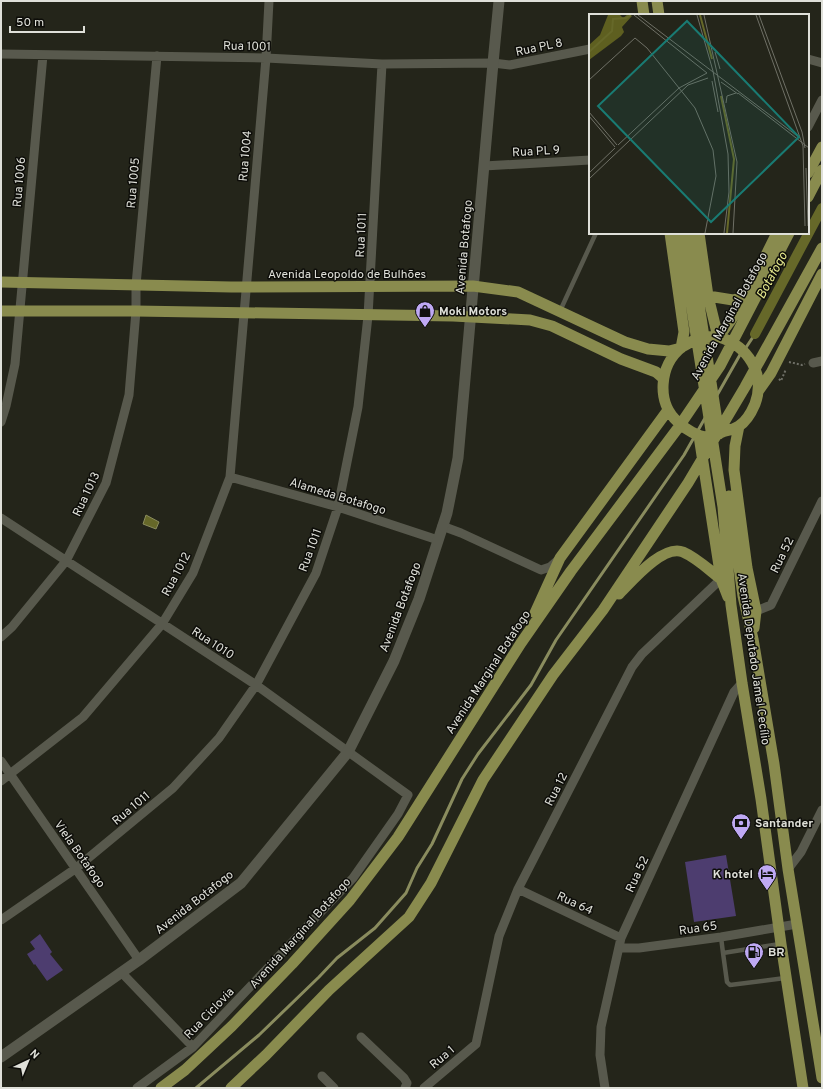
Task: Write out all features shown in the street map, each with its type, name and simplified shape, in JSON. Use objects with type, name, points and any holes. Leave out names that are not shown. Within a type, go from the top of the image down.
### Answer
[{"type":"main road","points":[[642,1],[644,14]]},
{"type":"main road","points":[[657,1],[659,14]]},
{"type":"main road","points":[[809,172],[822,147]]},
{"type":"main road","points":[[809,195],[822,170]]},
{"type":"main road","points":[[670,234],[684,332],[681,348]]},
{"type":"main road","name":"Avenida Deputado Jamel Cecílio","points":[[680,234],[723,507],[726,580],[761,799],[781,944],[804,1088]]},
{"type":"main road","name":"Avenida Deputado Jamel Cecílio","points":[[688,234],[743,596],[753,639],[774,764],[788,869],[822,1078]]},
{"type":"main road","points":[[699,234],[708,296],[723,339]]},
{"type":"main road","points":[[723,339],[727,326],[744,297],[776,234]]},
{"type":"main road","name":"Avenida Marginal Botafogo","points":[[161,1088],[185,1070],[232,1026],[292,964],[350,900],[398,837],[521,642],[571,571],[678,428],[720,366],[788,234]]},
{"type":"main road","points":[[231,1088],[266,1055],[329,990],[409,917],[432,883],[483,780],[553,675],[603,610],[688,483],[745,387],[822,248]]},
{"type":"main road","points":[[759,390],[758,376],[750,358],[738,346],[723,339],[701,337],[681,348],[669,362],[663,378],[663,396],[668,410],[678,422],[699,436],[709,437],[734,428],[744,422],[752,410],[759,390],[771,373],[822,274]]},
{"type":"main road","name":"Avenida Leopoldo de Bulhões","points":[[1,282],[247,287],[370,288],[473,286],[518,292],[624,342],[648,349],[669,351],[681,348]]},
{"type":"main road","points":[[708,296],[733,300],[744,297]]},
{"type":"main road","points":[[1,311],[136,311],[471,317],[530,320],[552,326],[621,359],[656,372],[663,378]]},
{"type":"main road","points":[[521,642],[554,574],[560,558],[668,410]]},
{"type":"main road","points":[[734,428],[736,446],[734,470],[747,568],[756,611],[753,639]]},
{"type":"main road","points":[[699,436],[726,580]]},
{"type":"main road","points":[[603,610],[656,559],[671,552],[682,552],[694,558],[726,580]]},
{"type":"street","name":"Rua 1004","points":[[243,313],[247,287],[266,58],[269,1]]},
{"type":"street","name":"Avenida Botafogo","points":[[1,1057],[139,960],[240,883],[348,752],[394,661],[419,599],[447,513],[458,458],[499,1]]},
{"type":"street","name":"Rua PL 8","points":[[493,63],[510,66],[589,49]]},
{"type":"street","name":"Rua 1001","points":[[1,54],[266,58],[382,64],[493,63]]},
{"type":"street","name":"Rua 1006","points":[[1,422],[15,364],[43,55]]},
{"type":"street","name":"Rua 1005","points":[[136,311],[136,285],[157,56]]},
{"type":"street","points":[[809,59],[822,63]]},
{"type":"street","name":"Rua 1011","points":[[1,920],[75,869],[173,788],[219,738],[256,685],[316,573],[338,507],[358,407],[370,288],[382,64]]},
{"type":"street","points":[[809,125],[822,100]]},
{"type":"street","name":"Rua PL 9","points":[[484,166],[589,160]]},
{"type":"street","name":"Rua 1013","points":[[1,636],[12,627],[66,561],[106,484],[129,394],[136,311]]},
{"type":"street","name":"Rua 1012","points":[[1,780],[83,717],[162,624],[194,573],[230,477],[243,313]]},
{"type":"street","points":[[812,363],[822,360]]},
{"type":"street","name":"Alameda Botafogo","points":[[230,477],[338,507],[438,540]]},
{"type":"street","name":"Rua 52","points":[[756,611],[771,605],[822,501]]},
{"type":"street","name":"Rua 1010","points":[[1,518],[256,685],[408,795]]},
{"type":"street","points":[[442,526],[461,533],[541,570],[550,567],[560,558]]},
{"type":"street","name":"Rua 12","points":[[476,1044],[499,936],[518,889],[632,667],[642,654],[726,580]]},
{"type":"street","name":"Rua 52","points":[[604,1088],[600,1055],[601,1028],[621,938],[734,692],[742,683]]},
{"type":"street","name":"Viela Botafogo","points":[[1,761],[139,960]]},
{"type":"street","name":"Rua Ciclovia","points":[[137,1088],[193,1047],[353,878],[398,814],[408,795]]},
{"type":"street","points":[[788,869],[801,852],[822,810]]},
{"type":"street","name":"Rua 64","points":[[518,889],[621,938]]},
{"type":"street","name":"Rua 65","points":[[619,948],[639,948],[721,937],[797,924]]},
{"type":"street","points":[[121,972],[193,1047]]},
{"type":"street","points":[[362,1037],[404,1078],[406,1083],[405,1088]]},
{"type":"street","name":"Rua 1","points":[[424,1088],[476,1044]]},
{"type":"street","points":[[322,1076],[334,1088]]},
{"type":"lane","points":[[560,312],[596,234]]},
{"type":"lane","points":[[721,937],[727,982],[730,985],[787,977]]},
{"type":"lane","points":[[723,953],[781,944]]},
{"type":"path","points":[[789,362],[802,365],[812,363]]},
{"type":"shaded area","points":[[146,515],[159,522],[156,529],[143,524]]},
{"type":"building","points":[[726,855],[736,916],[694,922],[685,862]]},
{"type":"building","points":[[40,934],[52,952],[50,954],[63,970],[47,981],[27,954],[35,949],[30,942]]},
{"type":"waterway","name":"Botafogo","points":[[809,232],[822,208]]},
{"type":"waterway","name":"Botafogo","points":[[755,334],[808,234]]},
{"type":"waterway","points":[[745,349],[755,334]]},
{"type":"waterway","points":[[716,397],[741,353]]},
{"type":"waterway","points":[[196,1088],[259,1035],[337,958],[375,928],[406,893],[417,868],[432,844],[462,779],[478,754],[531,685],[556,640],[684,455],[705,418]]},
{"type":"place","name":"Moki Motors","points":[[425,328]]},
{"type":"place","name":"Santander","points":[[741,840]]},
{"type":"place","name":"K hotel","points":[[767,891]]},
{"type":"place","name":"BR","points":[[754,969]]}]
